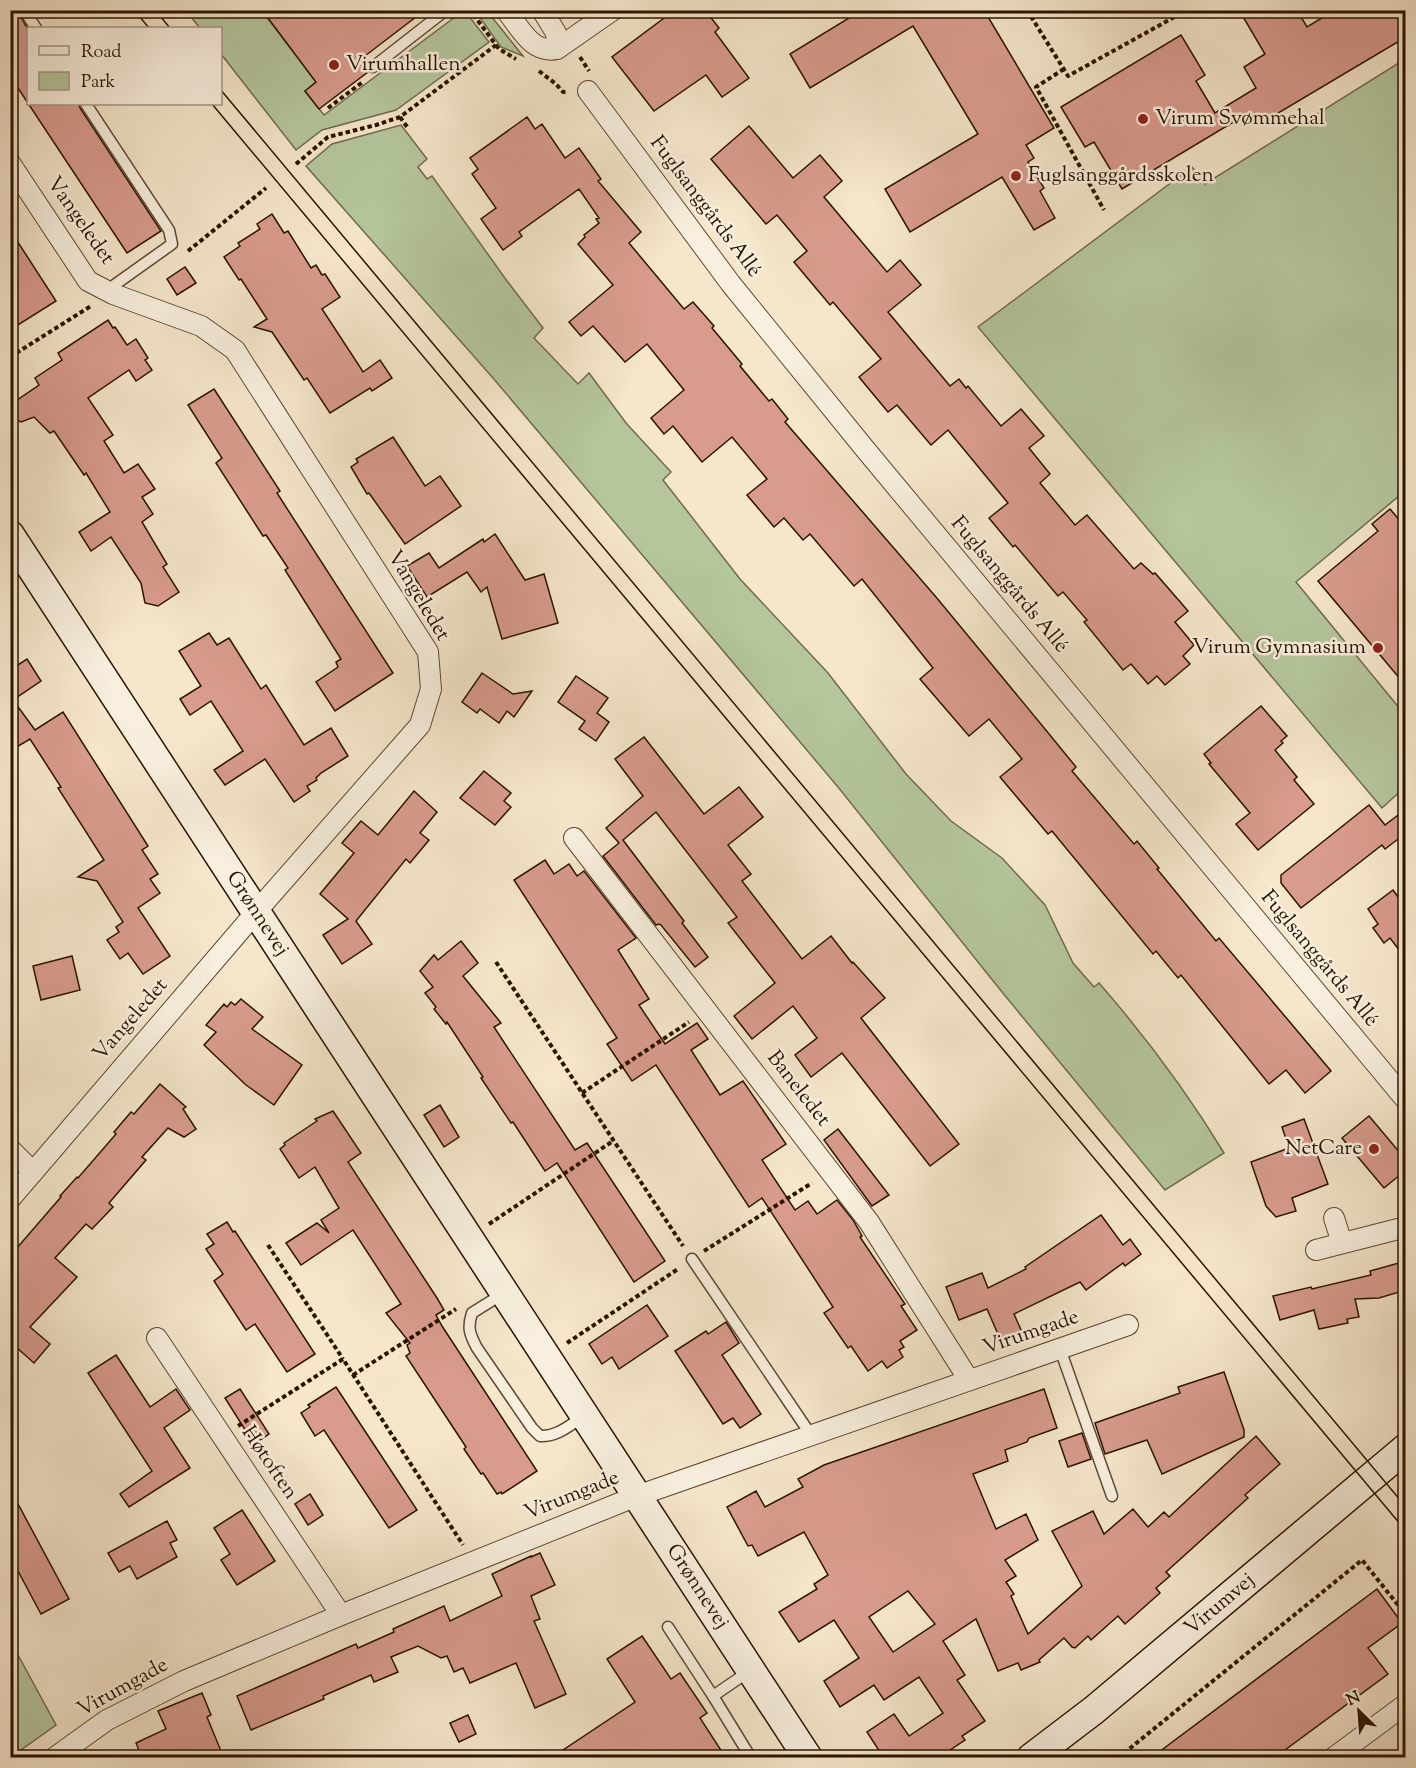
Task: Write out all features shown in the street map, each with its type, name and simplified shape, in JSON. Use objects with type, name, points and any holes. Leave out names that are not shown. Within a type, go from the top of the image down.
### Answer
[{"type":"street","points":[[506,10],[532,43],[548,51],[557,49],[613,10]]},
{"type":"street","points":[[542,10],[556,33],[557,49]]},
{"type":"street","name":"Fuglsanggårds Allé","points":[[588,90],[731,284],[865,449],[1406,1100]]},
{"type":"street","name":"Vangeledet","points":[[10,163],[88,281],[106,291],[201,326],[236,350],[428,652],[431,689],[420,725],[10,1199]]},
{"type":"street","name":"Grønnevej","points":[[10,535],[808,1758]]},
{"type":"street","name":"Baneledet","points":[[574,838],[870,1222],[969,1380]]},
{"type":"street","points":[[10,1149],[33,1172]]},
{"type":"street","points":[[1334,1218],[1342,1243]]},
{"type":"street","points":[[1316,1250],[1406,1227]]},
{"type":"street","name":"Virumgade","points":[[54,1758],[107,1720],[184,1681],[341,1615],[637,1496],[1128,1325]]},
{"type":"street","name":"Høtoften","points":[[157,1338],[341,1615]]},
{"type":"street","name":"Virumvej","points":[[1030,1758],[1094,1710],[1406,1448]]},
{"type":"street","points":[[1333,1758],[1406,1704]]},
{"type":"lane","points":[[24,10],[35,27]]},
{"type":"lane","points":[[373,66],[446,10]]},
{"type":"lane","points":[[87,105],[170,230],[172,244],[106,291]]},
{"type":"lane","points":[[692,1259],[811,1435]]},
{"type":"lane","points":[[504,1292],[472,1313],[468,1324],[470,1335],[477,1348],[532,1428],[540,1436],[556,1433],[585,1416]]},
{"type":"lane","points":[[1060,1349],[1112,1496]]},
{"type":"lane","points":[[668,1628],[752,1758]]},
{"type":"lane","points":[[713,1696],[751,1670]]},
{"type":"path","points":[[470,10],[499,49],[525,63]]},
{"type":"path","points":[[1028,10],[1068,76],[1187,10]]},
{"type":"path","points":[[533,68],[556,84],[563,92],[588,90],[590,76],[588,66],[575,52],[575,37]]},
{"type":"path","points":[[296,164],[328,137],[400,117],[496,45]]},
{"type":"path","points":[[328,108],[376,72],[373,66]]},
{"type":"path","points":[[1064,69],[1035,87],[1104,210]]},
{"type":"path","points":[[400,117],[408,128]]},
{"type":"path","points":[[230,216],[266,188]]},
{"type":"path","points":[[496,962],[692,1259]]},
{"type":"path","points":[[582,1093],[706,1010]]},
{"type":"path","points":[[468,1237],[614,1141]]},
{"type":"path","points":[[268,1245],[474,1562]]},
{"type":"path","points":[[353,1374],[459,1307]]},
{"type":"path","points":[[222,1436],[343,1359]]},
{"type":"path","points":[[1118,1758],[1362,1560],[1406,1615]]},
{"type":"green space","points":[[186,11],[262,11],[316,82],[305,91],[324,115],[463,11],[489,42],[396,110],[322,130],[296,150],[222,55],[222,27],[199,27]]},
{"type":"green space","points":[[475,11],[487,11],[523,56],[501,47]]},
{"type":"green space","points":[[1405,59],[1405,491],[1296,582],[1405,715],[1405,787],[1382,808],[978,327],[1192,167],[1205,184]]},
{"type":"green space","points":[[401,125],[427,159],[418,167],[427,179],[432,176],[543,328],[534,338],[578,384],[589,373],[626,423],[671,472],[663,480],[740,579],[828,673],[906,774],[951,821],[1002,858],[1045,905],[1073,963],[1094,987],[1099,983],[1133,1024],[1181,1087],[1224,1153],[1165,1190],[1002,992],[838,787],[493,378],[306,166],[332,144]]},
{"type":"green space","points":[[11,1642],[56,1725],[10,1757]]},
{"type":"building","points":[[10,10],[17,10],[27,28],[27,102],[10,76]]},
{"type":"building","name":"Virumhallen","points":[[262,10],[425,10],[361,59],[368,72],[319,109],[305,91],[316,82]]},
{"type":"building","points":[[675,10],[705,10],[719,28],[715,32],[749,78],[722,97],[706,75],[654,111],[612,57]]},
{"type":"building","points":[[862,10],[984,10],[1054,128],[1026,145],[1034,158],[1028,162],[1044,188],[1040,191],[1055,218],[1034,230],[1002,177],[910,232],[885,189],[978,134],[913,26],[810,88],[790,54]]},
{"type":"building","points":[[1239,10],[1297,10],[1307,27],[1335,10],[1406,10],[1406,37],[1258,125],[1250,112],[1122,189],[1094,142],[1085,147],[1061,107],[1181,35],[1205,75],[1196,81],[1215,113],[1256,88],[1244,67],[1265,54]]},
{"type":"building","points":[[30,105],[79,105],[161,231],[127,253]]},
{"type":"building","points":[[527,117],[535,129],[542,124],[565,158],[579,148],[601,179],[598,181],[641,232],[629,243],[684,309],[693,302],[714,326],[712,328],[742,364],[740,366],[769,401],[772,399],[788,419],[785,422],[936,597],[1076,767],[1072,771],[1134,844],[1137,841],[1216,941],[1219,938],[1331,1071],[1305,1093],[1286,1070],[1269,1084],[1181,975],[1178,978],[1156,951],[1153,954],[1052,831],[1048,834],[1000,777],[1022,759],[989,719],[969,736],[920,679],[933,668],[862,579],[854,586],[810,534],[803,540],[784,518],[774,527],[747,495],[767,479],[732,437],[702,462],[673,426],[664,434],[651,418],[684,390],[647,344],[625,362],[593,326],[581,336],[569,322],[613,285],[578,244],[585,237],[584,235],[599,223],[596,219],[599,218],[579,189],[519,232],[522,236],[503,250],[481,219],[496,208],[472,174],[478,169],[470,158]]},
{"type":"building","points":[[749,126],[793,178],[820,155],[842,181],[824,197],[887,272],[900,260],[921,285],[888,312],[950,386],[959,379],[966,388],[968,386],[1001,426],[1021,409],[1044,436],[1029,448],[1050,474],[1040,483],[1075,525],[1087,515],[1134,569],[1141,563],[1153,574],[1155,573],[1188,611],[1175,622],[1194,645],[1183,656],[1190,664],[1165,685],[1157,676],[1148,684],[1131,664],[1123,670],[1084,622],[1087,620],[1063,592],[1058,596],[1015,545],[1013,547],[989,518],[1008,503],[948,430],[931,445],[897,405],[888,412],[859,377],[881,359],[833,302],[830,305],[794,262],[807,251],[777,215],[766,224],[711,159]]},
{"type":"building","points":[[272,214],[284,233],[288,231],[311,268],[316,265],[322,275],[325,274],[340,297],[322,309],[363,372],[380,360],[392,378],[372,391],[370,388],[330,413],[307,378],[304,380],[272,332],[254,327],[267,319],[224,257],[240,246],[238,243],[260,229],[257,224]]},
{"type":"building","points":[[10,230],[56,301],[10,330]]},
{"type":"building","points":[[185,267],[196,283],[177,295],[167,279]]},
{"type":"building","points":[[108,320],[127,345],[136,339],[148,358],[145,360],[152,370],[136,381],[129,370],[88,398],[113,435],[104,441],[124,473],[138,464],[155,489],[142,497],[153,514],[142,522],[167,564],[163,567],[179,592],[158,606],[145,603],[141,583],[111,537],[91,551],[79,532],[110,512],[86,473],[84,475],[54,431],[50,433],[34,417],[21,422],[10,417],[10,405],[39,385],[35,378],[62,360],[58,353]]},
{"type":"building","points":[[214,389],[280,491],[277,493],[393,673],[335,711],[316,682],[338,667],[336,662],[341,659],[285,570],[288,568],[266,535],[263,536],[216,463],[222,458],[188,405]]},
{"type":"building","points":[[393,437],[425,486],[440,476],[461,506],[405,544],[369,493],[367,494],[351,467],[358,462],[356,459]]},
{"type":"building","name":"Virum Gymnasium","points":[[1390,509],[1406,528],[1406,686],[1318,581],[1378,531],[1372,524]]},
{"type":"building","points":[[495,534],[525,580],[544,574],[558,623],[502,639],[487,587],[481,592],[467,572],[427,597],[407,566],[429,553],[439,568],[483,539],[484,542]]},
{"type":"building","points":[[209,633],[217,645],[229,638],[261,689],[266,685],[304,745],[331,728],[348,756],[321,773],[316,778],[317,780],[307,786],[310,791],[294,802],[265,759],[225,785],[214,770],[243,751],[211,701],[190,715],[180,699],[201,686],[179,651]]},
{"type":"building","points":[[27,659],[41,681],[13,700],[35,730],[63,712],[148,846],[142,850],[158,874],[150,879],[160,893],[138,908],[170,956],[143,974],[128,953],[120,959],[107,940],[119,932],[116,927],[123,922],[97,881],[78,877],[104,860],[58,788],[61,787],[30,739],[10,751],[10,670]]},
{"type":"building","points":[[482,673],[513,694],[532,691],[514,717],[507,711],[499,723],[480,709],[477,713],[462,702]]},
{"type":"building","points":[[576,676],[608,698],[597,713],[609,722],[596,741],[579,729],[585,721],[558,702]]},
{"type":"building","points":[[1261,706],[1287,736],[1275,750],[1297,777],[1294,780],[1314,804],[1258,850],[1236,824],[1250,813],[1209,764],[1211,763],[1204,754]]},
{"type":"building","points":[[644,737],[704,814],[739,787],[763,817],[728,845],[751,874],[742,881],[802,959],[831,936],[852,963],[885,998],[861,1018],[959,1144],[930,1166],[842,1053],[811,1077],[795,1055],[817,1038],[793,1006],[752,1039],[734,1016],[775,983],[728,923],[737,917],[656,812],[623,840],[708,957],[695,967],[661,925],[656,925],[603,856],[619,843],[606,828],[643,796],[615,759]]},
{"type":"building","points":[[484,771],[511,793],[504,801],[511,807],[495,825],[460,798]]},
{"type":"building","points":[[414,791],[437,812],[420,833],[429,840],[410,863],[406,859],[356,921],[372,944],[342,964],[323,935],[348,919],[320,894],[354,853],[342,843],[361,821],[378,835]]},
{"type":"building","points":[[1369,805],[1385,825],[1406,809],[1406,833],[1385,849],[1382,845],[1301,908],[1281,883],[1281,875]]},
{"type":"building","points":[[545,860],[554,874],[569,864],[577,876],[584,871],[636,938],[618,950],[649,999],[639,1005],[665,1044],[697,1023],[708,1039],[691,1050],[720,1095],[743,1081],[786,1144],[762,1160],[795,1210],[808,1201],[817,1214],[837,1200],[853,1220],[862,1236],[860,1237],[905,1304],[901,1306],[917,1330],[900,1341],[904,1347],[899,1350],[903,1357],[887,1368],[882,1361],[868,1371],[851,1346],[848,1348],[824,1313],[833,1307],[762,1198],[749,1207],[656,1065],[632,1081],[607,1044],[617,1038],[514,880]]},
{"type":"building","points":[[1393,890],[1406,908],[1406,959],[1390,938],[1384,943],[1373,928],[1378,924],[1368,909]]},
{"type":"building","points":[[461,941],[478,963],[463,976],[501,1023],[494,1027],[575,1150],[587,1143],[665,1261],[634,1282],[557,1163],[545,1171],[481,1078],[483,1077],[447,1022],[446,1024],[434,1009],[436,1007],[425,993],[433,987],[420,971],[434,955],[438,960]]},
{"type":"building","points":[[72,956],[80,990],[41,1000],[33,966]]},
{"type":"building","points":[[241,999],[263,1017],[252,1029],[302,1065],[274,1105],[246,1085],[204,1045],[216,1032],[206,1025],[224,1004],[227,1007],[231,1002],[235,1005]]},
{"type":"building","points":[[160,1084],[186,1107],[183,1109],[196,1129],[184,1137],[168,1128],[142,1157],[146,1160],[109,1203],[113,1207],[92,1229],[86,1224],[55,1258],[77,1277],[30,1327],[50,1344],[34,1363],[16,1347],[10,1353],[10,1256],[116,1134],[114,1132],[131,1112],[134,1114]]},
{"type":"building","points":[[440,1105],[459,1137],[444,1147],[424,1115]]},
{"type":"building","points":[[333,1111],[361,1153],[348,1162],[444,1310],[436,1315],[442,1326],[537,1471],[502,1494],[501,1492],[497,1494],[483,1473],[481,1474],[464,1449],[466,1447],[406,1356],[410,1353],[407,1345],[410,1343],[386,1313],[401,1304],[353,1230],[301,1265],[286,1243],[317,1223],[329,1233],[321,1220],[339,1208],[315,1167],[299,1178],[280,1149],[285,1145],[284,1143],[317,1121],[315,1119]]},
{"type":"building","name":"NetCare","points":[[1369,1116],[1406,1160],[1406,1170],[1384,1188],[1342,1138]]},
{"type":"building","points":[[1304,1119],[1328,1184],[1292,1198],[1296,1211],[1276,1217],[1266,1206],[1251,1162],[1289,1148],[1282,1127]]},
{"type":"building","points":[[838,1129],[889,1195],[872,1206],[824,1140]]},
{"type":"building","points":[[1101,1215],[1123,1245],[1130,1239],[1141,1254],[1125,1266],[1123,1263],[1086,1290],[1080,1282],[1014,1314],[1022,1332],[1001,1341],[987,1309],[959,1320],[946,1287],[982,1273],[988,1288],[1026,1269],[1025,1267]]},
{"type":"building","points":[[227,1222],[315,1354],[287,1372],[255,1324],[246,1330],[214,1281],[223,1274],[206,1249],[214,1244],[207,1234]]},
{"type":"building","points":[[1406,1261],[1406,1290],[1379,1298],[1355,1299],[1359,1317],[1347,1319],[1348,1323],[1319,1329],[1314,1310],[1280,1320],[1273,1296],[1371,1275],[1370,1271]]},
{"type":"building","points":[[647,1305],[668,1336],[619,1369],[612,1357],[602,1364],[589,1344]]},
{"type":"building","points":[[726,1322],[739,1343],[722,1355],[761,1414],[740,1428],[733,1418],[723,1424],[675,1351],[706,1331],[708,1334]]},
{"type":"building","points":[[116,1355],[150,1407],[176,1389],[190,1410],[164,1428],[190,1468],[129,1507],[120,1494],[152,1471],[88,1373]]},
{"type":"building","points":[[1224,1372],[1244,1430],[1244,1437],[1162,1474],[1147,1440],[1105,1454],[1095,1423],[1180,1393],[1178,1387]]},
{"type":"building","points":[[336,1387],[417,1510],[389,1528],[324,1430],[315,1436],[301,1413],[310,1407],[308,1405]]},
{"type":"building","points":[[240,1389],[269,1434],[254,1444],[225,1398]]},
{"type":"building","points":[[1044,1389],[1057,1428],[1005,1450],[1008,1461],[973,1474],[996,1529],[1026,1514],[1038,1540],[1005,1560],[1016,1576],[1006,1582],[1014,1594],[1011,1596],[1028,1634],[1082,1586],[1052,1531],[1093,1511],[1104,1534],[1133,1509],[1148,1527],[1164,1512],[1169,1517],[1256,1436],[1280,1464],[1245,1495],[1248,1498],[1166,1572],[1170,1576],[1156,1588],[1160,1593],[1125,1624],[1118,1616],[1091,1640],[1088,1636],[1075,1648],[1064,1638],[1039,1660],[1040,1662],[1021,1670],[1018,1663],[998,1671],[976,1619],[943,1641],[965,1675],[957,1680],[985,1721],[962,1736],[965,1740],[938,1758],[878,1758],[882,1755],[867,1732],[894,1714],[909,1736],[943,1713],[919,1677],[884,1700],[874,1685],[840,1707],[824,1681],[859,1658],[834,1620],[799,1642],[779,1612],[817,1589],[814,1584],[828,1575],[804,1532],[758,1556],[752,1545],[748,1546],[727,1507],[756,1491],[765,1507],[803,1487],[798,1479],[824,1465]],"holes":[[[908,1591],[935,1624],[893,1652],[869,1617]]]},
{"type":"building","points":[[1082,1433],[1091,1459],[1068,1467],[1059,1441]]},
{"type":"building","points":[[10,1489],[69,1599],[41,1614],[10,1556]]},
{"type":"building","points":[[310,1494],[323,1515],[308,1525],[295,1504]]},
{"type":"building","points":[[242,1510],[275,1561],[237,1585],[221,1560],[230,1554],[214,1528]]},
{"type":"building","points":[[167,1521],[177,1540],[170,1543],[177,1557],[137,1579],[130,1566],[119,1572],[108,1553]]},
{"type":"building","points":[[540,1553],[555,1585],[531,1596],[540,1619],[534,1621],[566,1694],[535,1708],[516,1663],[470,1683],[463,1668],[454,1672],[447,1656],[441,1658],[418,1646],[391,1657],[398,1672],[374,1682],[371,1675],[323,1696],[324,1699],[251,1730],[237,1696],[356,1644],[358,1648],[444,1606],[450,1621],[502,1596],[492,1574]]},
{"type":"building","points":[[1377,1589],[1402,1623],[1368,1648],[1388,1674],[1274,1758],[1151,1758]]},
{"type":"building","points":[[642,1636],[671,1679],[680,1673],[707,1713],[700,1718],[726,1758],[551,1758],[635,1702],[607,1659]]},
{"type":"building","points":[[202,1693],[211,1715],[207,1717],[221,1751],[206,1758],[142,1758],[136,1743],[166,1729],[158,1711]]},
{"type":"building","points":[[468,1715],[476,1734],[459,1742],[450,1723]]},
{"type":"tram line","points":[[134,10],[148,27]]},
{"type":"tram line","points":[[155,10],[169,27]]},
{"type":"tram line","points":[[222,91],[1406,1507]]},
{"type":"tram line","points":[[213,105],[1406,1531]]},
{"type":"place","name":"Virumhallen","points":[[334,65]]},
{"type":"place","name":"Virum Svømmehal","points":[[1143,119]]},
{"type":"place","name":"Fuglsanggårdsskolen","points":[[1016,176]]},
{"type":"place","name":"Virum Gymnasium","points":[[1378,648]]},
{"type":"place","name":"NetCare","points":[[1374,1149]]}]
